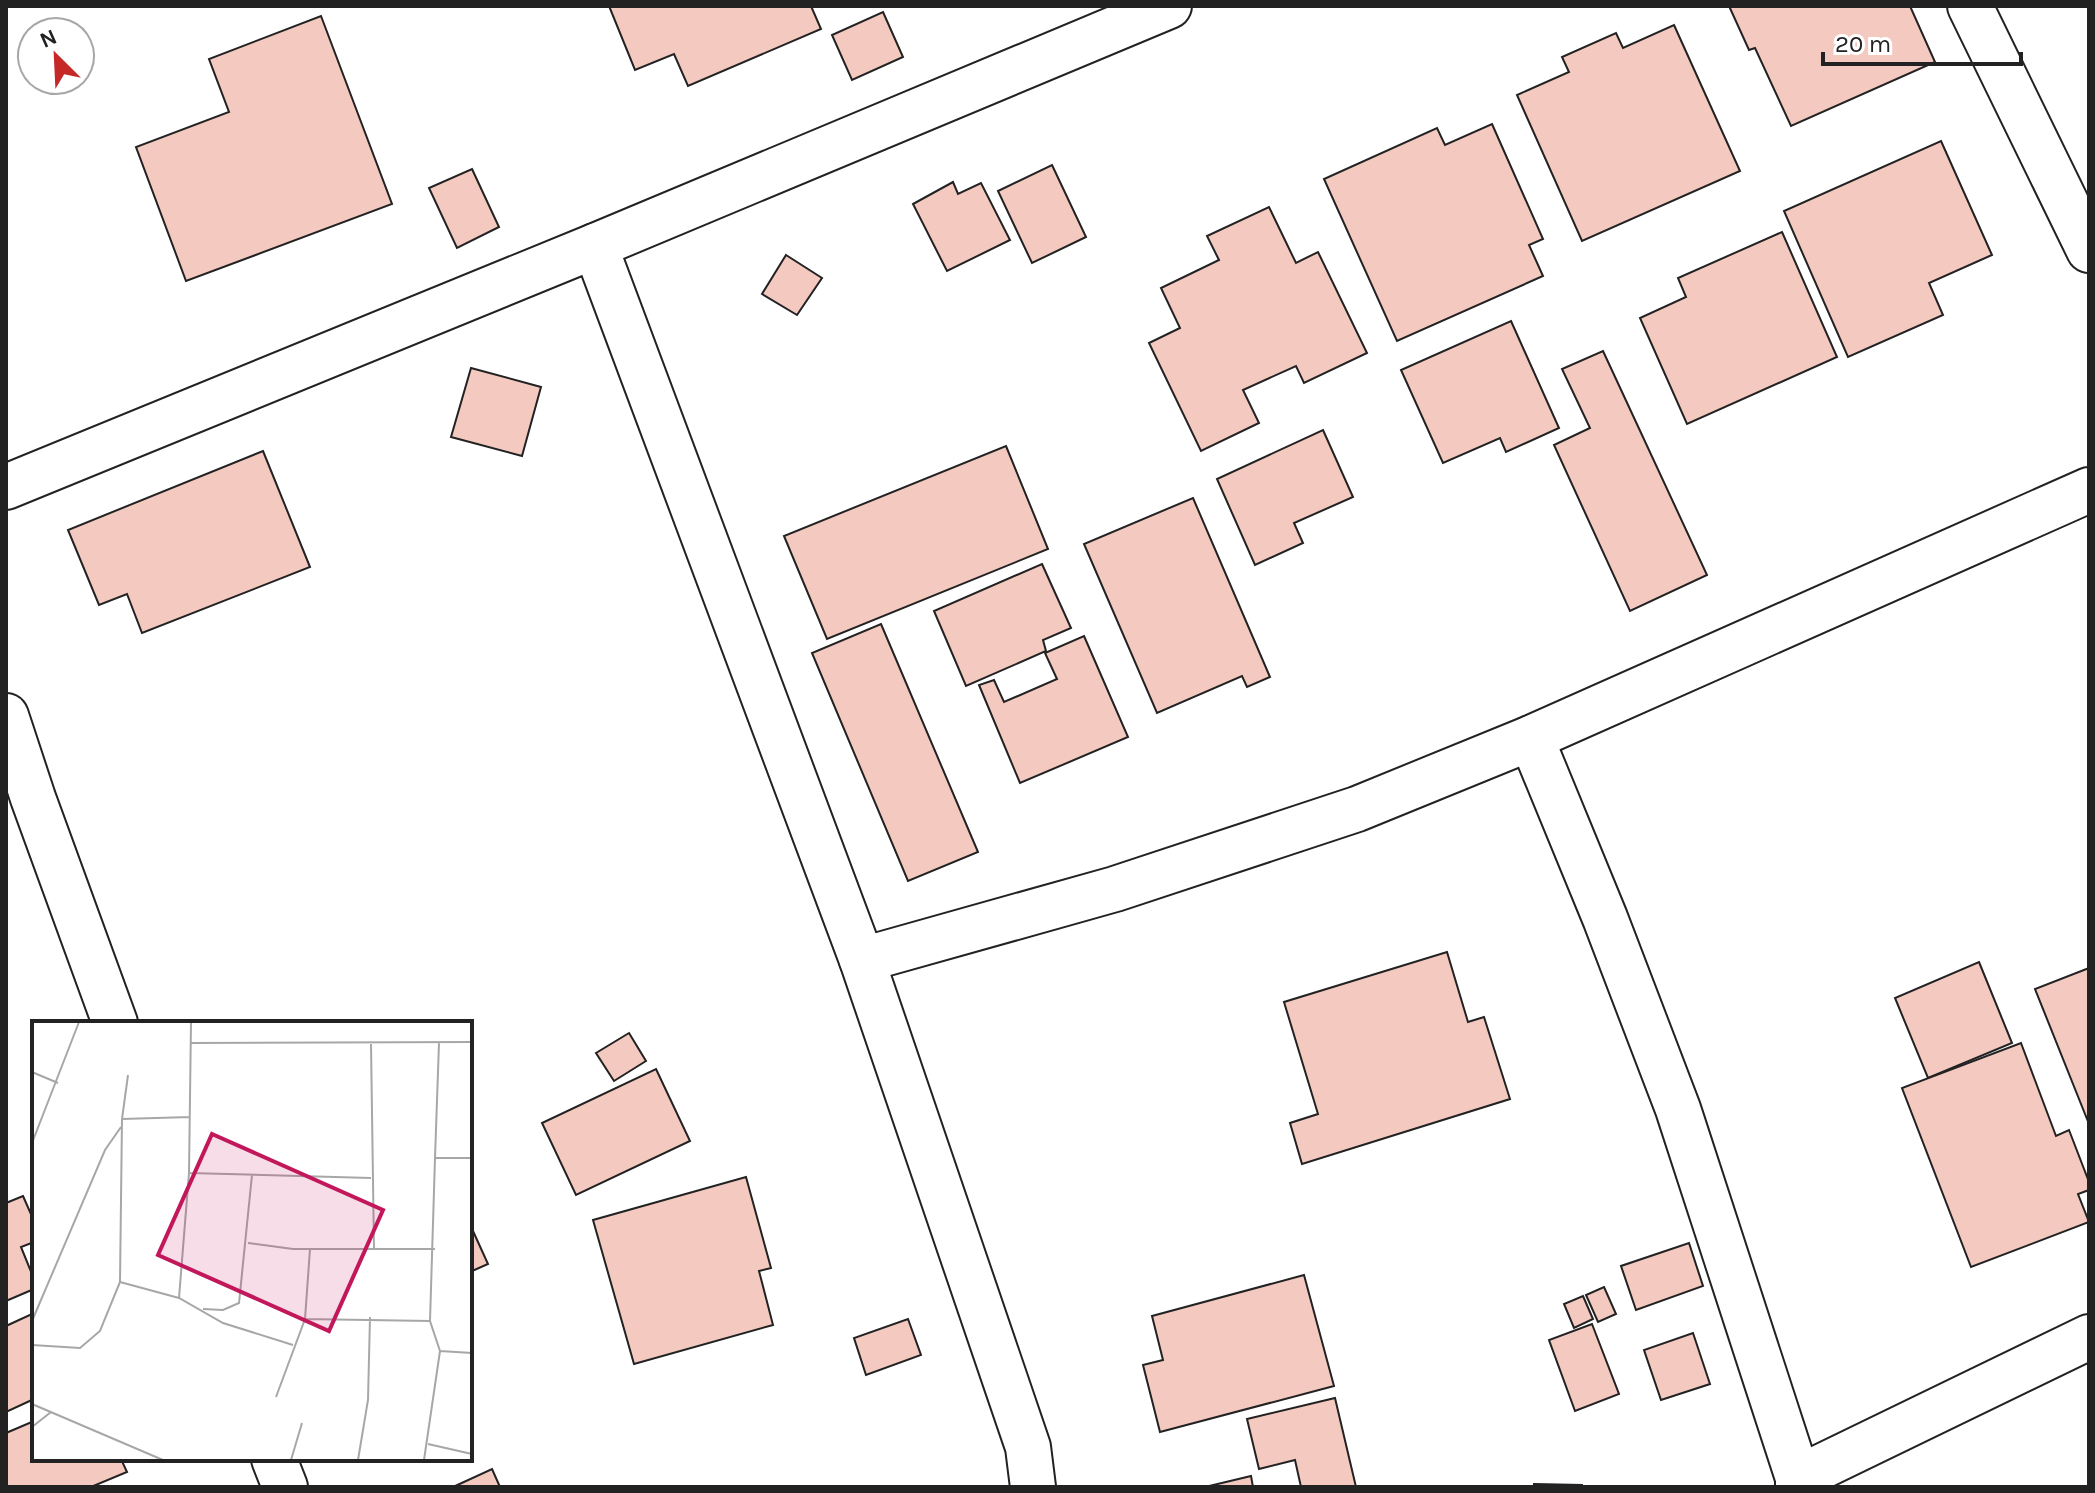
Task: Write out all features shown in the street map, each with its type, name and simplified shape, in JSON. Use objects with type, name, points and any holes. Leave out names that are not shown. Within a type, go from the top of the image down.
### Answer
[{"type":"street","points":[[6,487],[595,246],[1169,6]]},
{"type":"street","points":[[1970,6],[2089,250]]},
{"type":"street","points":[[595,246],[862,960],[1028,1447],[1033,1487]]},
{"type":"street","points":[[862,960],[1115,889],[1327,819],[1531,738],[2089,490]]},
{"type":"street","points":[[6,716],[114,1021]]},
{"type":"street","points":[[1531,738],[1605,918],[1678,1109],[1798,1482],[2089,1337]]},
{"type":"street","points":[[275,1461],[285,1487]]},
{"type":"building","points":[[609,6],[811,6],[821,29],[688,86],[674,54],[635,70]]},
{"type":"building","points":[[1729,6],[1910,6],[1935,62],[1791,126],[1755,48],[1749,50]]},
{"type":"building","points":[[883,12],[903,57],[852,80],[832,35]]},
{"type":"building","points":[[321,16],[392,204],[186,281],[136,147],[229,112],[209,59]]},
{"type":"building","points":[[1674,25],[1740,171],[1582,241],[1517,95],[1569,72],[1562,57],[1616,33],[1623,48]]},
{"type":"building","points":[[1492,124],[1543,239],[1529,245],[1543,276],[1397,341],[1324,179],[1437,128],[1445,145]]},
{"type":"building","points":[[1941,141],[1992,255],[1929,283],[1943,315],[1848,357],[1784,211]]},
{"type":"building","points":[[1052,165],[1086,237],[1032,263],[998,191]]},
{"type":"building","points":[[472,169],[499,227],[457,248],[429,188]]},
{"type":"building","points":[[953,182],[958,194],[981,183],[1010,240],[947,271],[913,204]]},
{"type":"building","points":[[1269,207],[1296,263],[1318,252],[1367,353],[1304,383],[1296,366],[1243,390],[1259,423],[1201,451],[1149,343],[1180,328],[1161,288],[1219,260],[1207,236]]},
{"type":"building","points":[[1782,232],[1837,357],[1687,424],[1640,318],[1686,297],[1678,278]]},
{"type":"building","points":[[786,255],[822,278],[797,315],[762,294]]},
{"type":"building","points":[[1511,321],[1559,428],[1506,452],[1500,438],[1443,463],[1401,370]]},
{"type":"building","points":[[1603,351],[1707,575],[1630,611],[1554,445],[1590,428],[1562,369]]},
{"type":"building","points":[[471,368],[541,387],[522,456],[451,437]]},
{"type":"building","points":[[1323,430],[1353,497],[1294,523],[1303,543],[1255,565],[1217,479]]},
{"type":"building","points":[[1006,446],[1048,549],[827,639],[784,536]]},
{"type":"building","points":[[263,451],[310,567],[142,633],[127,594],[99,605],[68,530]]},
{"type":"building","points":[[1193,498],[1270,677],[1247,687],[1242,676],[1157,713],[1084,544]]},
{"type":"building","points":[[1042,564],[1071,628],[1043,640],[1046,651],[966,686],[934,611]]},
{"type":"building","points":[[881,624],[978,852],[908,881],[812,653]]},
{"type":"building","points":[[1084,636],[1128,737],[1020,783],[979,685],[994,680],[1004,702],[1057,679],[1045,653]]},
{"type":"building","points":[[1447,952],[1468,1022],[1484,1017],[1510,1099],[1302,1164],[1290,1123],[1318,1114],[1284,1002]]},
{"type":"building","points":[[1979,962],[2012,1043],[1928,1078],[1895,998]]},
{"type":"building","points":[[2089,968],[2089,1124],[2035,989]]},
{"type":"building","points":[[629,1033],[646,1061],[614,1081],[596,1053]]},
{"type":"building","points":[[2021,1043],[2056,1136],[2069,1130],[2089,1182],[2089,1190],[2078,1194],[2089,1222],[1971,1267],[1902,1088]]},
{"type":"building","points":[[656,1069],[690,1141],[576,1195],[542,1123]]},
{"type":"building","points":[[746,1177],[771,1268],[759,1271],[773,1325],[634,1364],[593,1220]]},
{"type":"building","points":[[23,1196],[32,1216],[32,1243],[21,1247],[32,1274],[32,1290],[6,1301],[6,1203]]},
{"type":"building","points":[[472,1232],[488,1264],[472,1271]]},
{"type":"building","points":[[1689,1243],[1703,1286],[1636,1310],[1621,1266]]},
{"type":"building","points":[[1304,1275],[1334,1386],[1160,1432],[1143,1365],[1163,1360],[1152,1316]]},
{"type":"building","points":[[1604,1287],[1616,1314],[1598,1322],[1586,1295]]},
{"type":"building","points":[[1583,1296],[1593,1319],[1574,1328],[1564,1304]]},
{"type":"building","points":[[32,1314],[32,1400],[6,1412],[6,1326]]},
{"type":"building","points":[[908,1319],[921,1355],[866,1375],[854,1338]]},
{"type":"building","points":[[1592,1324],[1619,1394],[1575,1411],[1549,1340]]},
{"type":"building","points":[[1693,1333],[1710,1384],[1661,1400],[1644,1350]]},
{"type":"building","points":[[1335,1398],[1356,1487],[1301,1487],[1295,1460],[1259,1469],[1247,1419]]},
{"type":"building","points":[[32,1422],[32,1461],[122,1461],[127,1472],[91,1487],[6,1487],[6,1433]]},
{"type":"building","points":[[492,1469],[500,1487],[453,1487]]},
{"type":"building","points":[[1251,1476],[1253,1487],[1205,1487]]},
{"type":"building","points":[[1534,1484],[1582,1485],[1582,1487],[1534,1487]]}]
